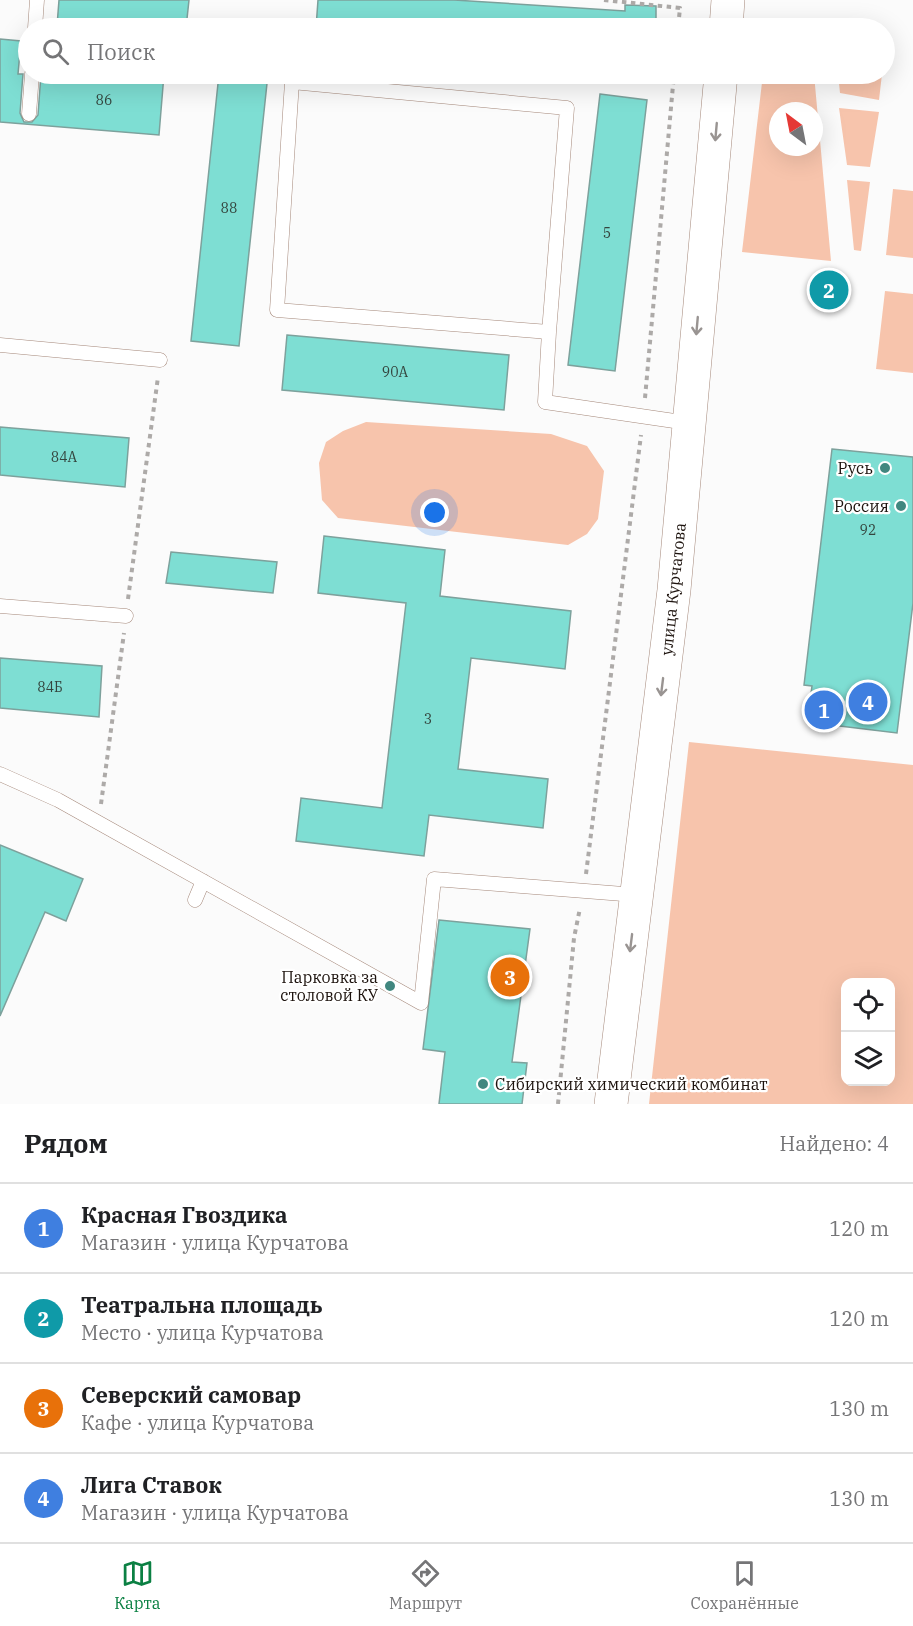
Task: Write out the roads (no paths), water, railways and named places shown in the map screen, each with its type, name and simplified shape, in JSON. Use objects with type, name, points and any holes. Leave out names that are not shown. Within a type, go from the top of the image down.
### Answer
[{"type":"street","points":[[727,18],[729,0]]},
{"type":"street","name":"улица Курчатова","points":[[612,1104],[674,590],[720,84]]},
{"type":"lane","points":[[36,18],[37,0]]},
{"type":"lane","points":[[29,114],[31,84]]},
{"type":"lane","points":[[292,84],[277,310],[549,332]]},
{"type":"lane","points":[[313,84],[567,108],[544,402],[688,423]]},
{"type":"lane","points":[[0,345],[160,360]]},
{"type":"lane","points":[[0,606],[126,616]]},
{"type":"lane","points":[[0,774],[58,800],[421,1003],[435,879],[636,895]]},
{"type":"lane","points":[[195,900],[203,881]]},
{"type":"place","name":"Театральна площадь","points":[[829,290]]},
{"type":"place","name":"Русь","points":[[885,468]]},
{"type":"place","name":"Россия","points":[[901,506]]},
{"type":"place","name":"Лига Ставок","points":[[868,702]]},
{"type":"place","name":"Красная Гвоздика","points":[[824,710]]},
{"type":"place","name":"Северский самовар","points":[[510,977]]},
{"type":"place","name":"Парковка за столовой КУ","points":[[390,986]]},
{"type":"place","name":"Сибирский химический комбинат","points":[[483,1084]]}]
